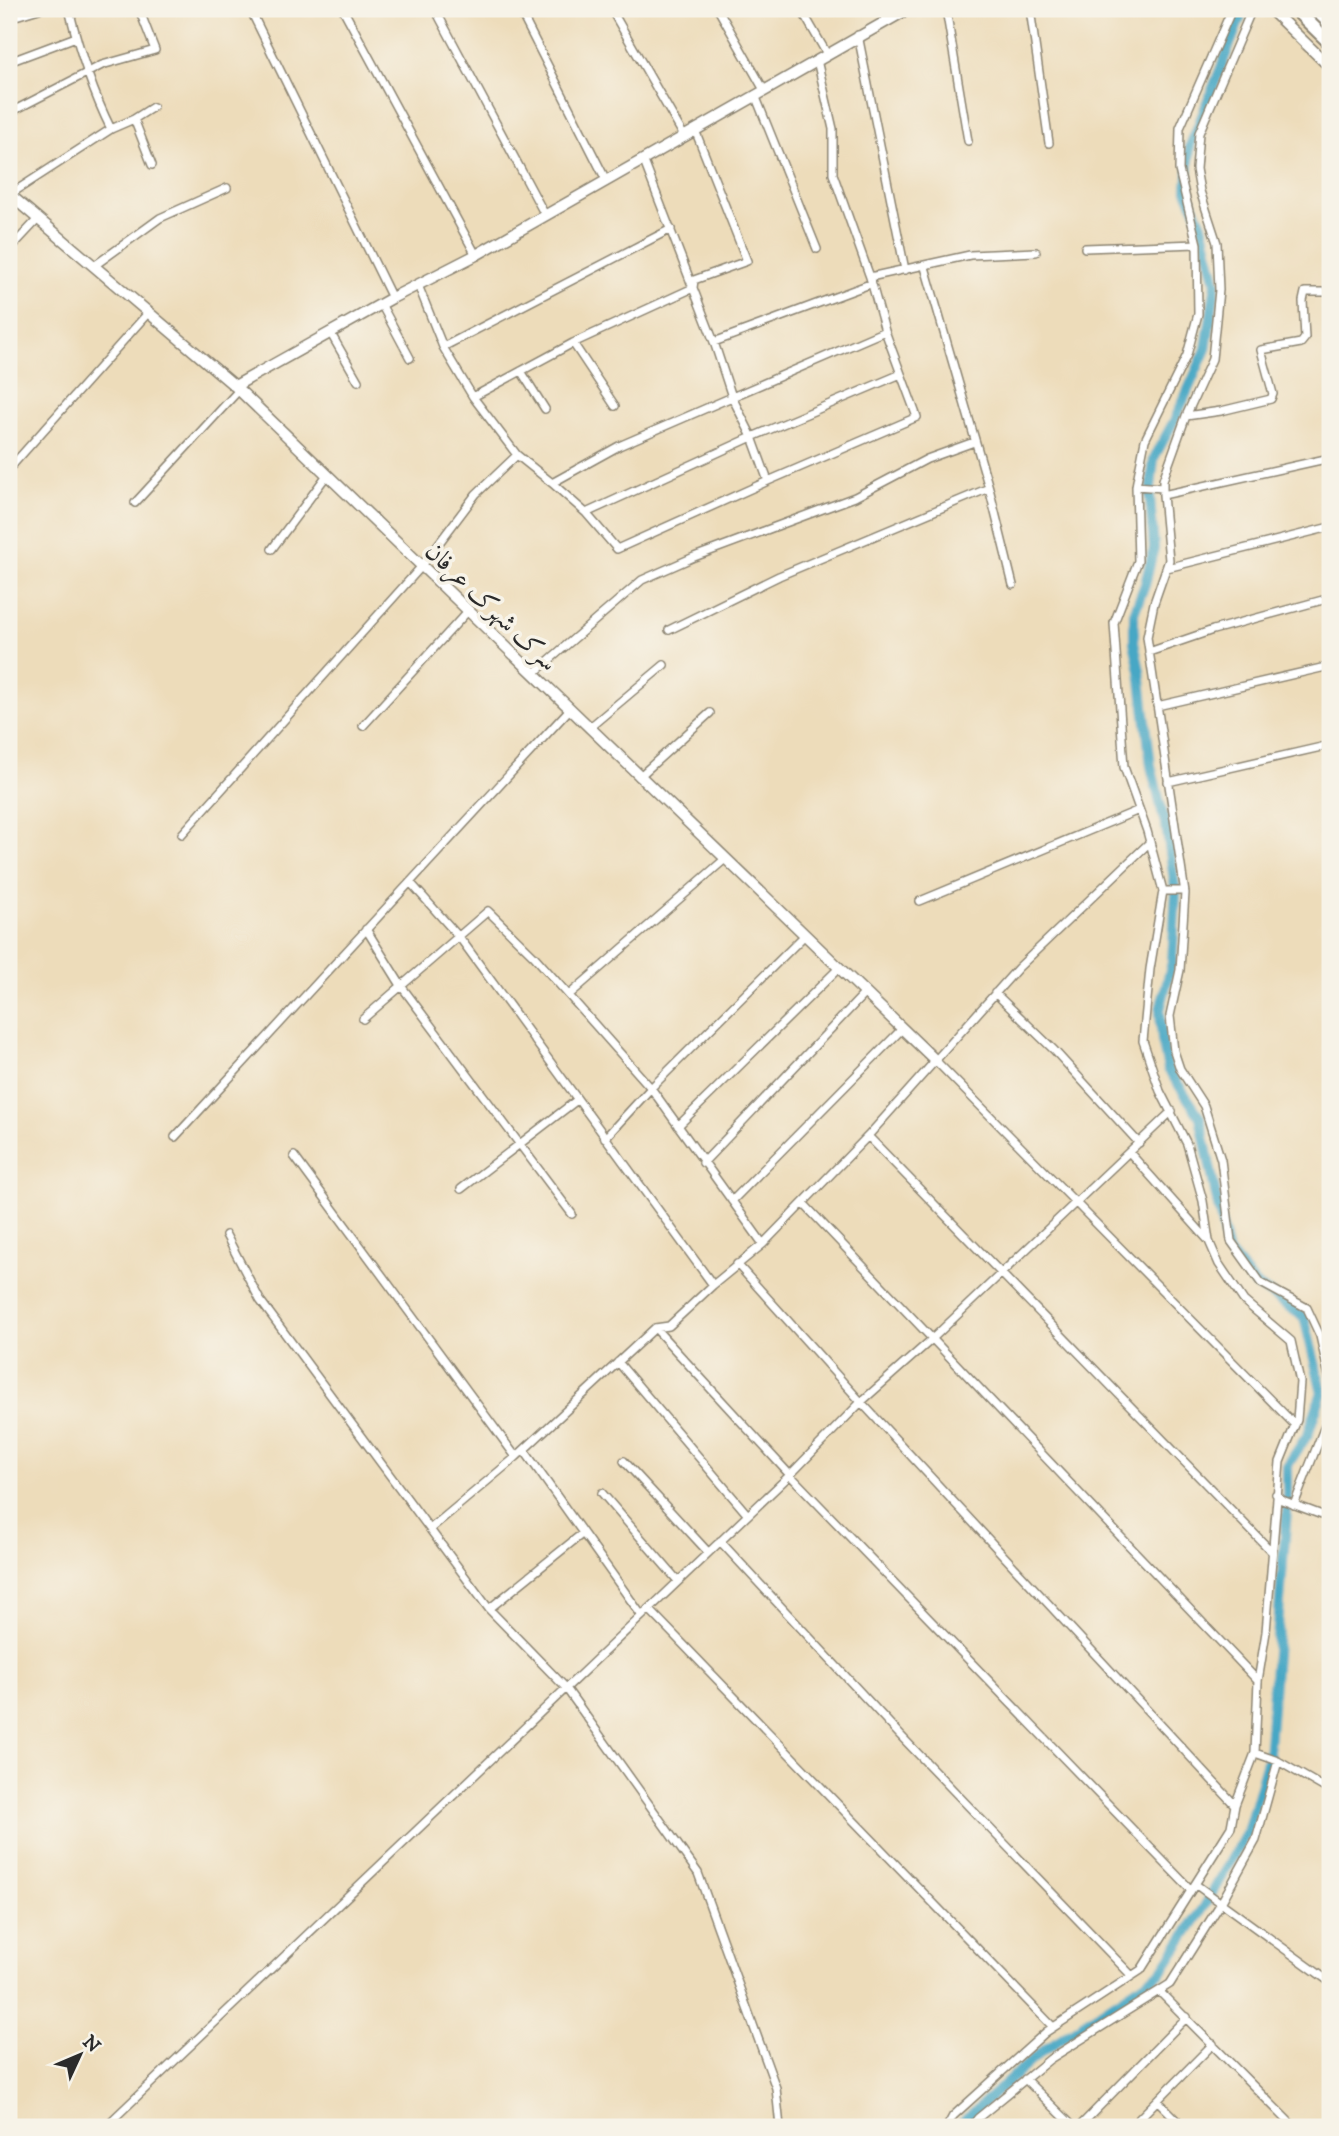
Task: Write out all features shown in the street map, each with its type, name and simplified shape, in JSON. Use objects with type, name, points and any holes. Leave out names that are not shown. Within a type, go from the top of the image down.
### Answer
[{"type":"highway","points":[[1295,9],[1330,43]]},
{"type":"highway","points":[[1315,9],[1330,23]]},
{"type":"street","points":[[9,18],[38,9]]},
{"type":"street","points":[[69,9],[98,104],[111,129]]},
{"type":"street","points":[[9,113],[102,65],[155,50],[139,9]]},
{"type":"street","points":[[250,9],[392,298]]},
{"type":"street","points":[[343,9],[476,255]]},
{"type":"street","points":[[435,9],[545,215]]},
{"type":"street","points":[[519,9],[606,180]]},
{"type":"street","points":[[611,9],[684,135]]},
{"type":"street","points":[[718,9],[759,93],[817,249]]},
{"type":"street","points":[[801,9],[827,54]]},
{"type":"street","points":[[881,9],[888,20]]},
{"type":"street","points":[[135,503],[237,388],[330,332],[476,255],[908,9]]},
{"type":"street","points":[[946,9],[968,141]]},
{"type":"street","points":[[1030,9],[1049,143]]},
{"type":"street","points":[[947,2127],[953,2116],[1053,2027],[1140,1970],[1231,1827],[1235,1805],[1259,1754],[1258,1681],[1266,1632],[1276,1494],[1280,1462],[1295,1425],[1300,1382],[1291,1341],[1244,1301],[1219,1264],[1209,1241],[1203,1201],[1187,1144],[1160,1091],[1143,1041],[1150,969],[1163,891],[1150,842],[1124,767],[1114,623],[1138,561],[1136,486],[1145,440],[1187,355],[1198,314],[1197,244],[1179,170],[1180,128],[1232,9]]},
{"type":"street","points":[[1252,9],[1199,133],[1196,169],[1200,191],[1217,243],[1219,290],[1212,359],[1186,416],[1163,480],[1169,560],[1154,603],[1147,637],[1184,891],[1180,970],[1170,1016],[1174,1051],[1180,1069],[1204,1106],[1221,1160],[1231,1241],[1261,1283],[1307,1308],[1320,1336],[1330,1381]]},
{"type":"street","points":[[1270,9],[1330,67]]},
{"type":"street","points":[[858,36],[905,270]]},
{"type":"street","points":[[9,62],[76,37]]},
{"type":"street","points":[[418,285],[443,347],[473,397],[517,455],[586,513],[617,549],[916,417],[833,174],[834,129],[817,60]]},
{"type":"street","points":[[9,195],[111,129],[153,107]]},
{"type":"street","points":[[134,119],[152,165]]},
{"type":"street","points":[[693,288],[694,280],[747,261],[695,130]]},
{"type":"street","points":[[643,159],[714,342],[732,397],[752,437],[768,481]]},
{"type":"street","points":[[93,266],[160,218],[227,188]]},
{"type":"street","name":"سرک شهرک عرفان","points":[[9,195],[237,388],[936,1061]]},
{"type":"street","points":[[9,250],[38,219]]},
{"type":"street","points":[[443,347],[671,229]]},
{"type":"street","points":[[1085,248],[1197,244]]},
{"type":"street","points":[[714,342],[870,280],[905,270],[970,255],[1036,252]]},
{"type":"street","points":[[925,267],[989,488],[1013,585]]},
{"type":"street","points":[[473,397],[573,343],[693,288]]},
{"type":"street","points":[[1186,416],[1271,399],[1273,394],[1261,350],[1301,343],[1305,338],[1305,292],[1330,292]]},
{"type":"street","points":[[381,304],[410,358]]},
{"type":"street","points":[[9,469],[148,313]]},
{"type":"street","points":[[552,482],[620,446],[885,331]]},
{"type":"street","points":[[330,332],[358,381]]},
{"type":"street","points":[[573,343],[615,407]]},
{"type":"street","points":[[521,371],[545,409]]},
{"type":"street","points":[[586,513],[752,437],[901,374]]},
{"type":"street","points":[[533,674],[642,580],[694,557],[855,497],[927,459],[974,442]]},
{"type":"street","points":[[183,834],[421,567],[476,494],[517,455]]},
{"type":"street","points":[[1136,486],[1163,492],[1330,458]]},
{"type":"street","points":[[272,548],[327,475]]},
{"type":"street","points":[[669,630],[779,576],[989,488]]},
{"type":"street","points":[[1167,568],[1330,527]]},
{"type":"street","points":[[1149,652],[1213,630],[1330,598]]},
{"type":"street","points":[[363,726],[467,612]]},
{"type":"street","points":[[589,728],[664,665]]},
{"type":"street","points":[[1157,706],[1330,666]]},
{"type":"street","points":[[175,1137],[569,710]]},
{"type":"street","points":[[639,777],[710,713]]},
{"type":"street","points":[[1168,782],[1330,745]]},
{"type":"street","points":[[920,901],[1139,810]]},
{"type":"street","points":[[430,1529],[524,1450],[655,1328],[669,1326],[763,1244],[868,1136],[1018,968],[1150,842]]},
{"type":"street","points":[[569,995],[725,859]]},
{"type":"street","points":[[410,882],[460,938],[713,1285]]},
{"type":"street","points":[[1163,891],[1184,891]]},
{"type":"street","points":[[363,1019],[460,938],[488,911],[569,995],[651,1088],[763,1244]]},
{"type":"street","points":[[366,929],[402,987],[572,1214]]},
{"type":"street","points":[[605,1138],[651,1088],[805,935]]},
{"type":"street","points":[[678,1126],[839,968]]},
{"type":"street","points":[[703,1163],[865,993]]},
{"type":"street","points":[[995,993],[1063,1059],[1139,1143]]},
{"type":"street","points":[[732,1201],[902,1029]]},
{"type":"street","points":[[936,1061],[1295,1425]]},
{"type":"street","points":[[461,1189],[578,1100]]},
{"type":"street","points":[[105,2127],[790,1475],[861,1402],[931,1340],[1172,1111]]},
{"type":"street","points":[[868,1136],[1272,1552]]},
{"type":"street","points":[[1129,1152],[1209,1241]]},
{"type":"street","points":[[294,1156],[516,1457]]},
{"type":"street","points":[[803,1203],[1258,1681]]},
{"type":"street","points":[[226,1235],[260,1300],[489,1609],[566,1688],[698,1873],[776,2088],[779,2127]]},
{"type":"street","points":[[737,1264],[861,1402],[1235,1805]]},
{"type":"street","points":[[655,1328],[790,1475],[1193,1887],[1221,1903],[1330,1982]]},
{"type":"street","points":[[618,1362],[747,1514]]},
{"type":"street","points":[[1294,1505],[1330,1413]]},
{"type":"street","points":[[524,1450],[642,1616]]},
{"type":"street","points":[[624,1461],[708,1552]]},
{"type":"street","points":[[602,1493],[678,1581]]},
{"type":"street","points":[[1276,1494],[1282,1500],[1330,1518]]},
{"type":"street","points":[[489,1609],[583,1532]]},
{"type":"street","points":[[720,1541],[900,1735],[1132,1976]]},
{"type":"street","points":[[649,1609],[1053,2027]]},
{"type":"street","points":[[1259,1754],[1278,1761],[1330,1791]]},
{"type":"street","points":[[971,2127],[978,2118],[1050,2059],[1170,1984],[1221,1903],[1256,1840],[1278,1761]]},
{"type":"street","points":[[1160,1992],[1294,2127]]},
{"type":"street","points":[[1079,2127],[1187,2017]]},
{"type":"street","points":[[1131,2127],[1213,2044]]},
{"type":"street","points":[[1025,2079],[1074,2127]]},
{"type":"street","points":[[1158,2101],[1184,2127]]},
{"type":"waterway","points":[[957,2127],[1041,2052],[1161,1972],[1204,1907],[1247,1832],[1268,1758],[1287,1510],[1287,1466],[1308,1434],[1322,1392],[1304,1317],[1255,1284],[1227,1250],[1200,1117],[1168,1069],[1160,1010],[1172,962],[1176,893],[1167,832],[1151,766],[1134,642],[1134,613],[1154,548],[1150,498],[1154,458],[1176,417],[1206,349],[1216,283],[1202,225],[1187,190],[1190,146],[1244,9]]}]
